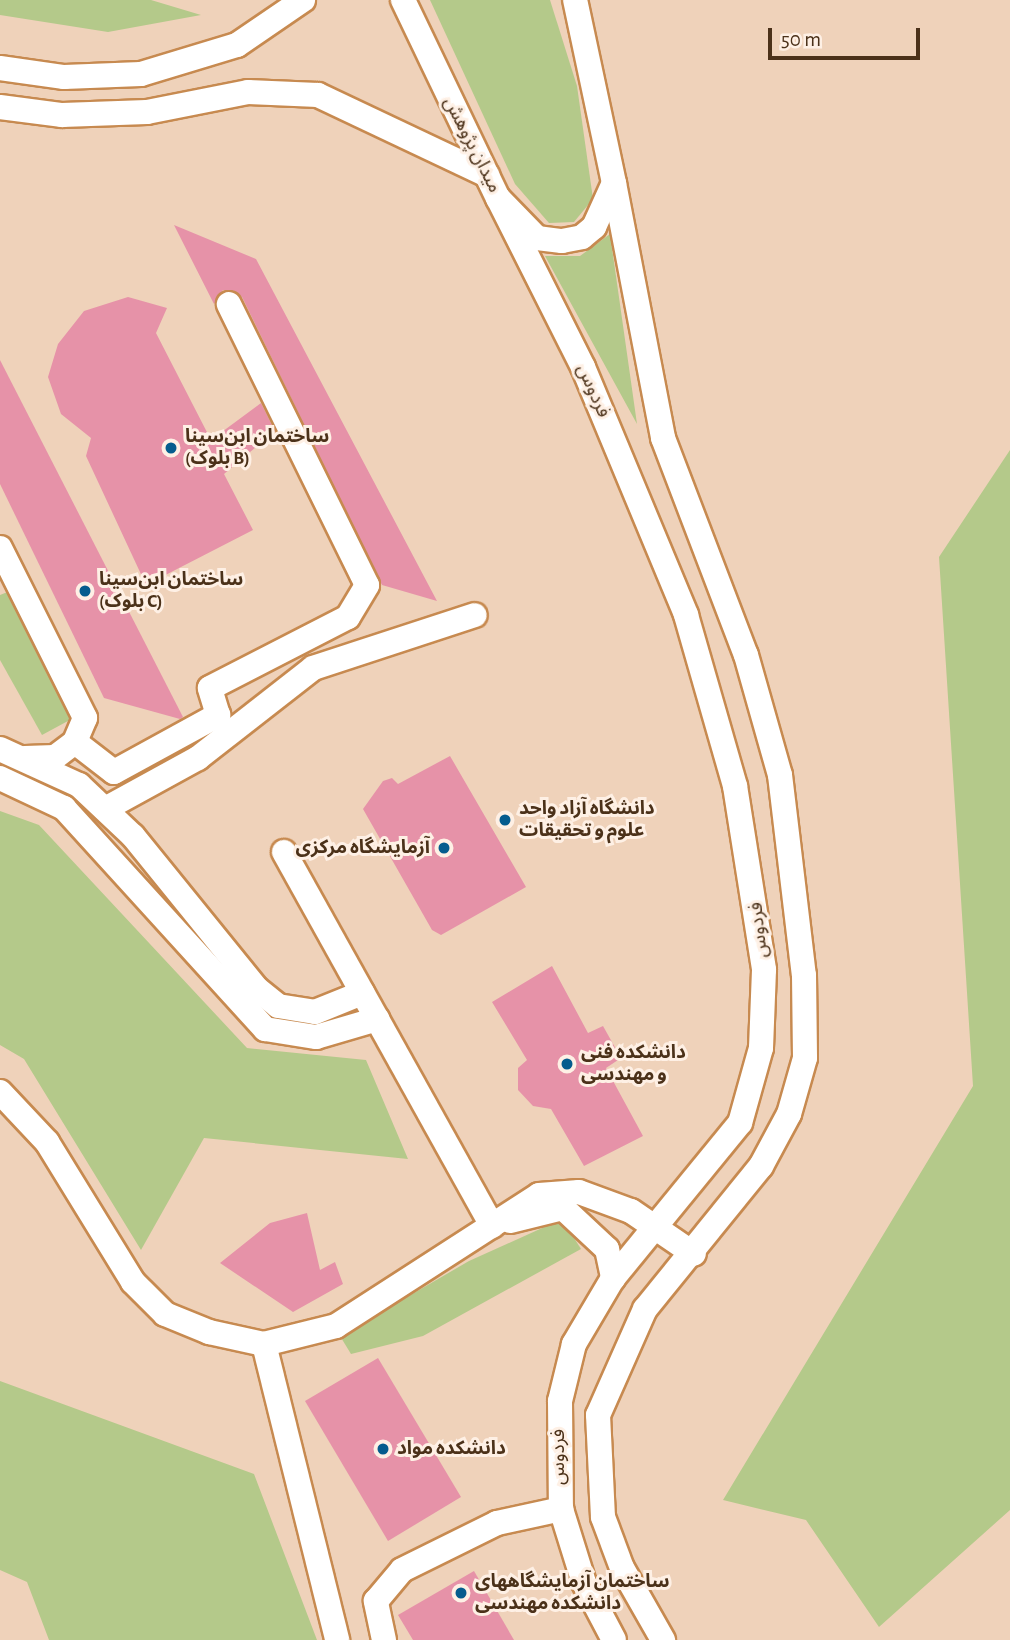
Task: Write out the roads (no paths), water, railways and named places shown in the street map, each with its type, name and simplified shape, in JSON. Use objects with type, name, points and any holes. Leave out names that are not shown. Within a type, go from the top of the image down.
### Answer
[{"type":"lane","points":[[0,68],[64,77],[141,74],[237,46],[303,0]]},
{"type":"lane","name":"میدان پژوهش","points":[[403,0],[498,198],[537,238],[562,241],[582,237],[594,227],[614,183]]},
{"type":"lane","points":[[575,0],[614,183]]},
{"type":"lane","points":[[0,107],[74,115],[147,112],[248,92],[318,95],[487,175]]},
{"type":"lane","name":"فردوس","points":[[614,183],[663,438],[746,655],[780,775],[804,975],[806,1058],[789,1114],[761,1166],[694,1254],[645,1309],[598,1415],[603,1517],[622,1567],[663,1640]]},
{"type":"lane","name":"فردوس","points":[[498,198],[583,367],[686,615],[735,786],[755,886],[764,970],[754,1090],[740,1123],[660,1225],[613,1278],[574,1344],[560,1401],[561,1509],[584,1583],[614,1640]]},
{"type":"lane","points":[[228,721],[210,688],[348,617],[367,585],[229,304]]},
{"type":"lane","points":[[0,548],[85,718],[75,742],[55,757],[8,748]]},
{"type":"lane","points":[[75,742],[114,772],[228,721],[313,668],[381,640],[475,615]]},
{"type":"lane","points":[[105,809],[198,758],[228,721]]},
{"type":"lane","points":[[8,748],[79,785],[105,809],[278,1006],[315,1012],[362,993]]},
{"type":"lane","points":[[0,778],[64,807],[265,1029],[316,1037],[377,1019]]},
{"type":"lane","points":[[284,852],[492,1226]]},
{"type":"lane","points":[[0,1092],[47,1142],[132,1282],[165,1314],[264,1344],[336,1326],[538,1195],[579,1192],[660,1225],[694,1254]]},
{"type":"lane","points":[[492,1226],[564,1208],[607,1249],[613,1278]]},
{"type":"lane","points":[[264,1344],[337,1640]]},
{"type":"lane","points":[[384,1640],[376,1601],[402,1570],[497,1523],[561,1509]]},
{"type":"place","name":"ساختمان ابن‌سینا (بلوک B)","points":[[171,448]]},
{"type":"place","name":"ساختمان ابن‌سینا (بلوک C)","points":[[85,591]]},
{"type":"place","name":"دانشگاه آزاد واحد علوم و تحقیقات","points":[[505,820]]},
{"type":"place","name":"آزمایشگاه مرکزی","points":[[444,848]]},
{"type":"place","name":"دانشکده فنی و مهندسی","points":[[567,1064]]},
{"type":"place","name":"دانشکده مواد","points":[[383,1449]]},
{"type":"place","name":"ساختمان آزمایشگاههای دانشکده مهندسی","points":[[461,1593]]}]
